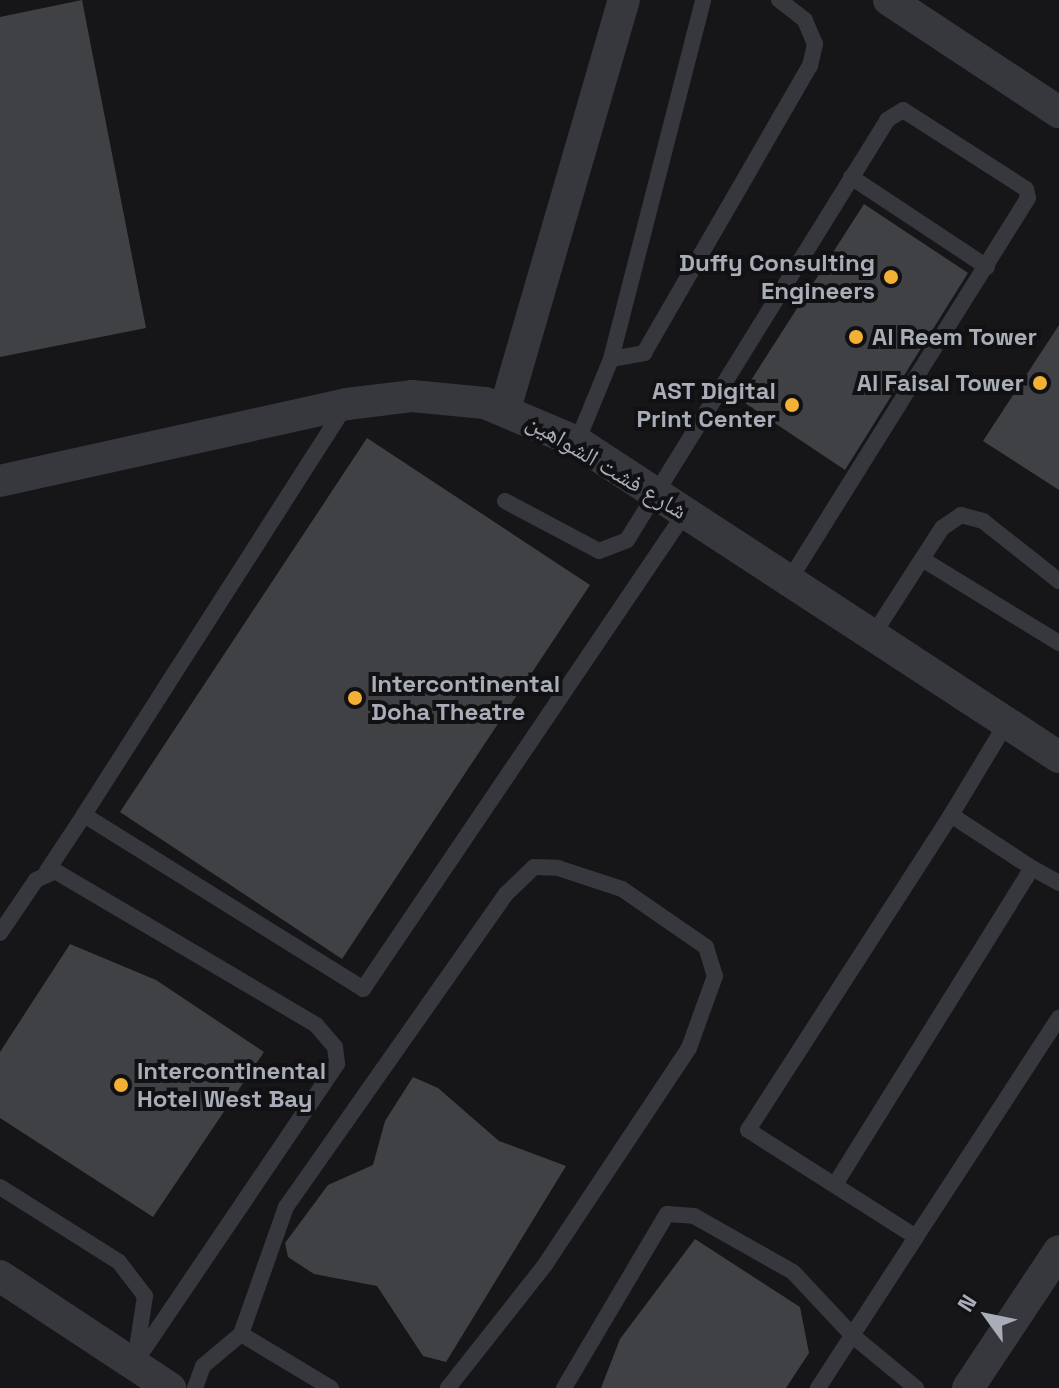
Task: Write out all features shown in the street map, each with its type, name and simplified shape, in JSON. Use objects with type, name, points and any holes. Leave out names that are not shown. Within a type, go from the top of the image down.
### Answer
[{"type":"street","points":[[505,409],[624,0]]},
{"type":"street","points":[[889,0],[1059,112]]},
{"type":"street","name":"شارع فشت الشواهين","points":[[0,481],[347,404],[451,396],[505,409],[577,442],[1007,722],[1056,749]]},
{"type":"street","points":[[968,1388],[1059,1251]]},
{"type":"street","points":[[0,1276],[170,1388]]},
{"type":"lane","points":[[577,442],[611,359],[703,0]]},
{"type":"lane","points":[[611,359],[644,353],[810,66],[815,44],[805,20],[779,0]]},
{"type":"lane","points":[[505,501],[599,551],[627,540],[652,491],[851,177],[891,115],[903,110],[1022,186],[1029,193],[1027,203],[789,580]]},
{"type":"lane","points":[[851,177],[987,267]]},
{"type":"lane","points":[[0,933],[84,815],[347,404]]},
{"type":"lane","points":[[84,815],[363,989],[685,513]]},
{"type":"lane","points":[[873,635],[950,519],[972,516],[1059,581]]},
{"type":"lane","points":[[922,559],[1059,643]]},
{"type":"lane","points":[[916,1237],[748,1130],[951,815],[1007,722]]},
{"type":"lane","points":[[951,815],[1059,883]]},
{"type":"lane","points":[[195,1388],[203,1366],[241,1334],[286,1207],[506,894],[534,867],[558,868],[622,889],[706,947],[715,976],[689,1048],[545,1265],[448,1388]]},
{"type":"lane","points":[[835,1185],[1032,868]]},
{"type":"lane","points":[[47,871],[316,1025],[335,1047],[337,1064],[134,1364]]},
{"type":"lane","points":[[818,1388],[1059,1018]]},
{"type":"lane","points":[[0,1187],[119,1262],[145,1296],[134,1364]]},
{"type":"lane","points":[[564,1388],[667,1214],[694,1216],[793,1272],[853,1336],[916,1388]]},
{"type":"lane","points":[[241,1334],[331,1388]]},
{"type":"building","points":[[82,0],[146,328],[0,357],[0,17]]},
{"type":"building","name":"Al Reem Tower","points":[[864,204],[968,273],[845,470],[739,399]]},
{"type":"building","name":"Al Faisal Tower","points":[[1059,325],[1059,490],[983,441]]},
{"type":"building","name":"Intercontinental Doha Theatre","points":[[367,438],[590,585],[342,959],[120,812]]},
{"type":"building","name":"Intercontinental Hotel West Bay","points":[[70,944],[156,980],[264,1052],[153,1217],[0,1118],[0,1052]]},
{"type":"building","points":[[413,1077],[438,1088],[499,1141],[566,1166],[446,1362],[423,1356],[377,1286],[314,1274],[288,1257],[285,1243],[328,1185],[373,1165],[385,1121]]},
{"type":"building","points":[[695,1239],[800,1307],[809,1353],[786,1388],[601,1388],[620,1339]]},
{"type":"place","name":"Duffy Consulting Engineers","points":[[891,277]]},
{"type":"place","name":"Al Reem Tower","points":[[856,337]]},
{"type":"place","name":"Al Faisal Tower","points":[[1040,383]]},
{"type":"place","name":"AST Digital Print Center","points":[[792,405]]},
{"type":"place","name":"Intercontinental Doha Theatre","points":[[355,698]]},
{"type":"place","name":"Intercontinental Hotel West Bay","points":[[121,1085]]}]
